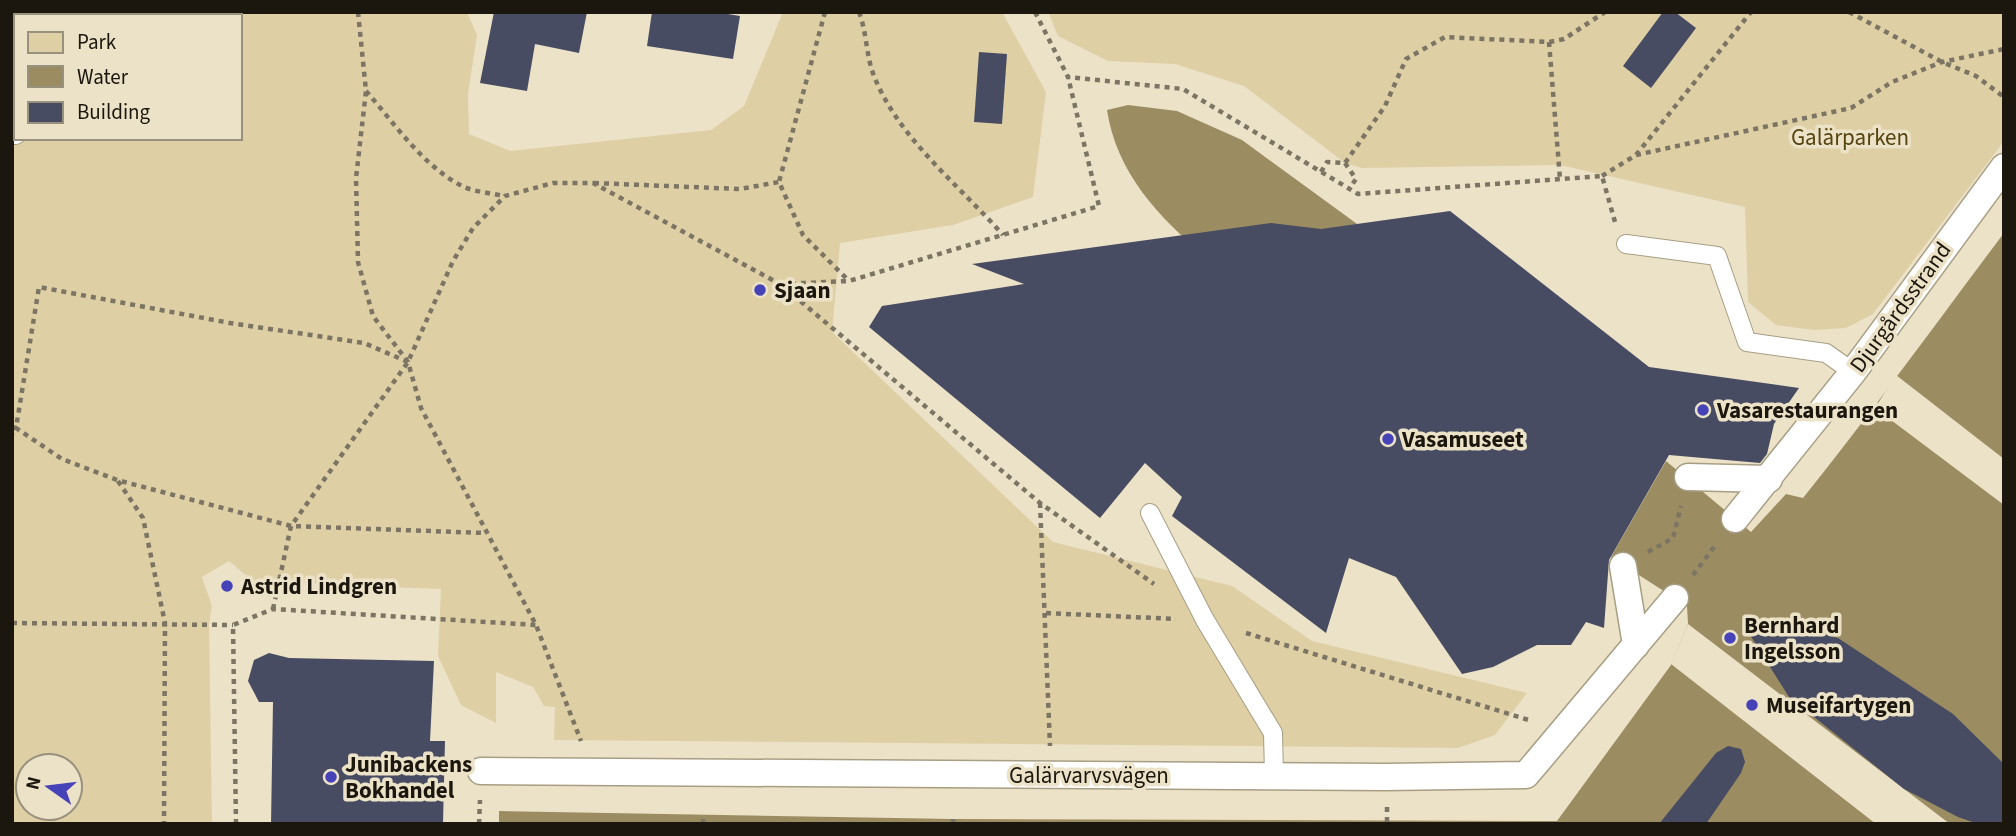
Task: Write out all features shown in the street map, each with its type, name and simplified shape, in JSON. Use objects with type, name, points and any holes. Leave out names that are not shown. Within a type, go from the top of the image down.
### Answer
[{"type":"street","name":"Djurgårdsstrand","points":[[1735,519],[1853,372],[2004,167]]},
{"type":"street","points":[[1688,477],[1769,479]]},
{"type":"street","points":[[1623,566],[1636,645]]},
{"type":"street","name":"Galärvarvsvägen","points":[[481,771],[1526,775],[1675,598]]},
{"type":"lane","points":[[1626,244],[1717,256],[1747,342],[1826,353],[1853,372]]},
{"type":"lane","points":[[1150,513],[1205,620],[1273,733],[1274,775]]},
{"type":"path","points":[[358,12],[366,91],[356,178],[358,262],[373,316],[408,362],[421,408],[536,625],[593,771]]},
{"type":"path","points":[[825,12],[779,182],[803,234],[849,281]]},
{"type":"path","points":[[859,12],[865,28],[873,74],[889,105],[933,164],[970,197],[1003,235]]},
{"type":"path","points":[[780,284],[849,281],[1099,206],[1068,77],[1035,12]]},
{"type":"path","points":[[1345,163],[1385,106],[1406,59],[1445,37],[1549,42],[1564,39],[1605,12]]},
{"type":"path","points":[[1636,155],[1751,12]]},
{"type":"path","points":[[1849,12],[1942,62],[1976,76],[2004,97]]},
{"type":"path","points":[[1549,42],[1560,179]]},
{"type":"path","points":[[1068,77],[1183,89],[1358,194],[1602,176],[1636,155],[1850,108],[1892,82],[1942,62],[2004,49]]},
{"type":"path","points":[[366,91],[419,152],[441,173],[465,188],[505,196],[552,183],[740,189],[779,182]]},
{"type":"path","points":[[1321,172],[1327,162],[1345,163]]},
{"type":"path","points":[[1345,163],[1356,179],[1349,189]]},
{"type":"path","points":[[1602,176],[1610,214],[1626,244]]},
{"type":"path","points":[[593,183],[780,284],[1040,503],[1161,589]]},
{"type":"path","points":[[273,609],[291,526],[408,362],[453,261],[473,229],[505,196]]},
{"type":"path","points":[[12,434],[39,287],[230,323],[364,343],[408,362]]},
{"type":"path","points":[[14,428],[62,459],[117,480],[291,526],[485,533]]},
{"type":"path","points":[[1623,566],[1673,538],[1688,477]]},
{"type":"path","points":[[117,480],[143,518],[165,623],[164,824]]},
{"type":"path","points":[[1040,503],[1051,775]]},
{"type":"path","points":[[1675,598],[1735,519]]},
{"type":"path","points":[[12,623],[233,625],[273,609],[536,625]]},
{"type":"path","points":[[1046,613],[1205,620],[1562,730]]},
{"type":"path","points":[[233,625],[236,824]]},
{"type":"path","points":[[703,814],[703,824]]},
{"type":"green space","points":[[12,12],[467,12],[477,35],[468,94],[469,134],[510,151],[711,130],[744,106],[783,12],[1002,12],[1046,92],[1033,197],[953,225],[840,243],[832,332],[1053,542],[1232,586],[1312,641],[1527,693],[1495,735],[1458,748],[554,740],[555,707],[544,706],[533,687],[496,672],[496,723],[461,705],[438,656],[441,589],[254,582],[229,561],[202,577],[212,606],[209,625],[212,824],[12,824]]},
{"type":"green space","name":"Galärparken","points":[[1048,12],[2004,12],[2004,141],[1873,314],[1846,328],[1813,330],[1776,325],[1748,302],[1745,207],[1560,165],[1362,168],[1345,163],[1244,86],[1175,64],[1108,61],[1058,36]]},
{"type":"water","points":[[1128,105],[1177,111],[1242,140],[1364,229],[1291,321],[1205,256],[1153,206],[1132,177],[1116,145],[1107,110]]},
{"type":"water","points":[[2004,233],[2004,824],[499,824],[499,811],[953,819],[1557,821],[1671,665],[1688,624],[1687,606],[1611,557],[1666,461],[1751,532],[1786,494],[1803,498]]},
{"type":"pier","points":[[1896,375],[2004,459],[2004,505],[1875,408]]},
{"type":"pier","points":[[1688,624],[1950,824],[1876,824],[1671,664]]},
{"type":"building","points":[[494,12],[587,12],[579,53],[535,44],[527,91],[480,83]]},
{"type":"building","points":[[652,12],[716,12],[740,16],[733,59],[647,46]]},
{"type":"building","points":[[1663,12],[1675,12],[1696,28],[1651,88],[1623,66]]},
{"type":"building","points":[[979,52],[1007,54],[1002,124],[974,122]]},
{"type":"building","name":"Vasamuseet","points":[[1450,211],[1649,367],[1799,388],[1774,424],[1767,454],[1760,463],[1669,455],[1609,560],[1604,628],[1586,622],[1571,645],[1537,645],[1493,667],[1462,674],[1396,577],[1349,558],[1326,633],[1172,516],[1182,497],[1145,463],[1100,518],[869,327],[882,306],[1024,284],[972,264],[1271,223],[1321,229]]},
{"type":"building","points":[[1780,628],[1803,629],[1838,638],[1953,714],[2004,764],[2004,824],[1978,824],[1958,817],[1904,789],[1789,697],[1750,635]]},
{"type":"building","points":[[269,653],[289,658],[434,661],[430,741],[445,741],[443,824],[271,824],[273,702],[259,702],[248,681],[254,660]]},
{"type":"building","points":[[1728,746],[1741,749],[1745,762],[1741,773],[1706,824],[1659,824],[1716,753]]},
{"type":"place","name":"Sjaan","points":[[760,290]]},
{"type":"place","name":"Vasarestaurangen","points":[[1703,410]]},
{"type":"place","name":"Vasamuseet","points":[[1388,439]]},
{"type":"place","name":"Astrid Lindgren","points":[[227,586]]},
{"type":"place","name":"Bernhard Ingelsson","points":[[1730,638]]},
{"type":"place","name":"Museifartygen","points":[[1752,705]]},
{"type":"place","name":"Junibackens Bokhandel","points":[[331,777]]}]
